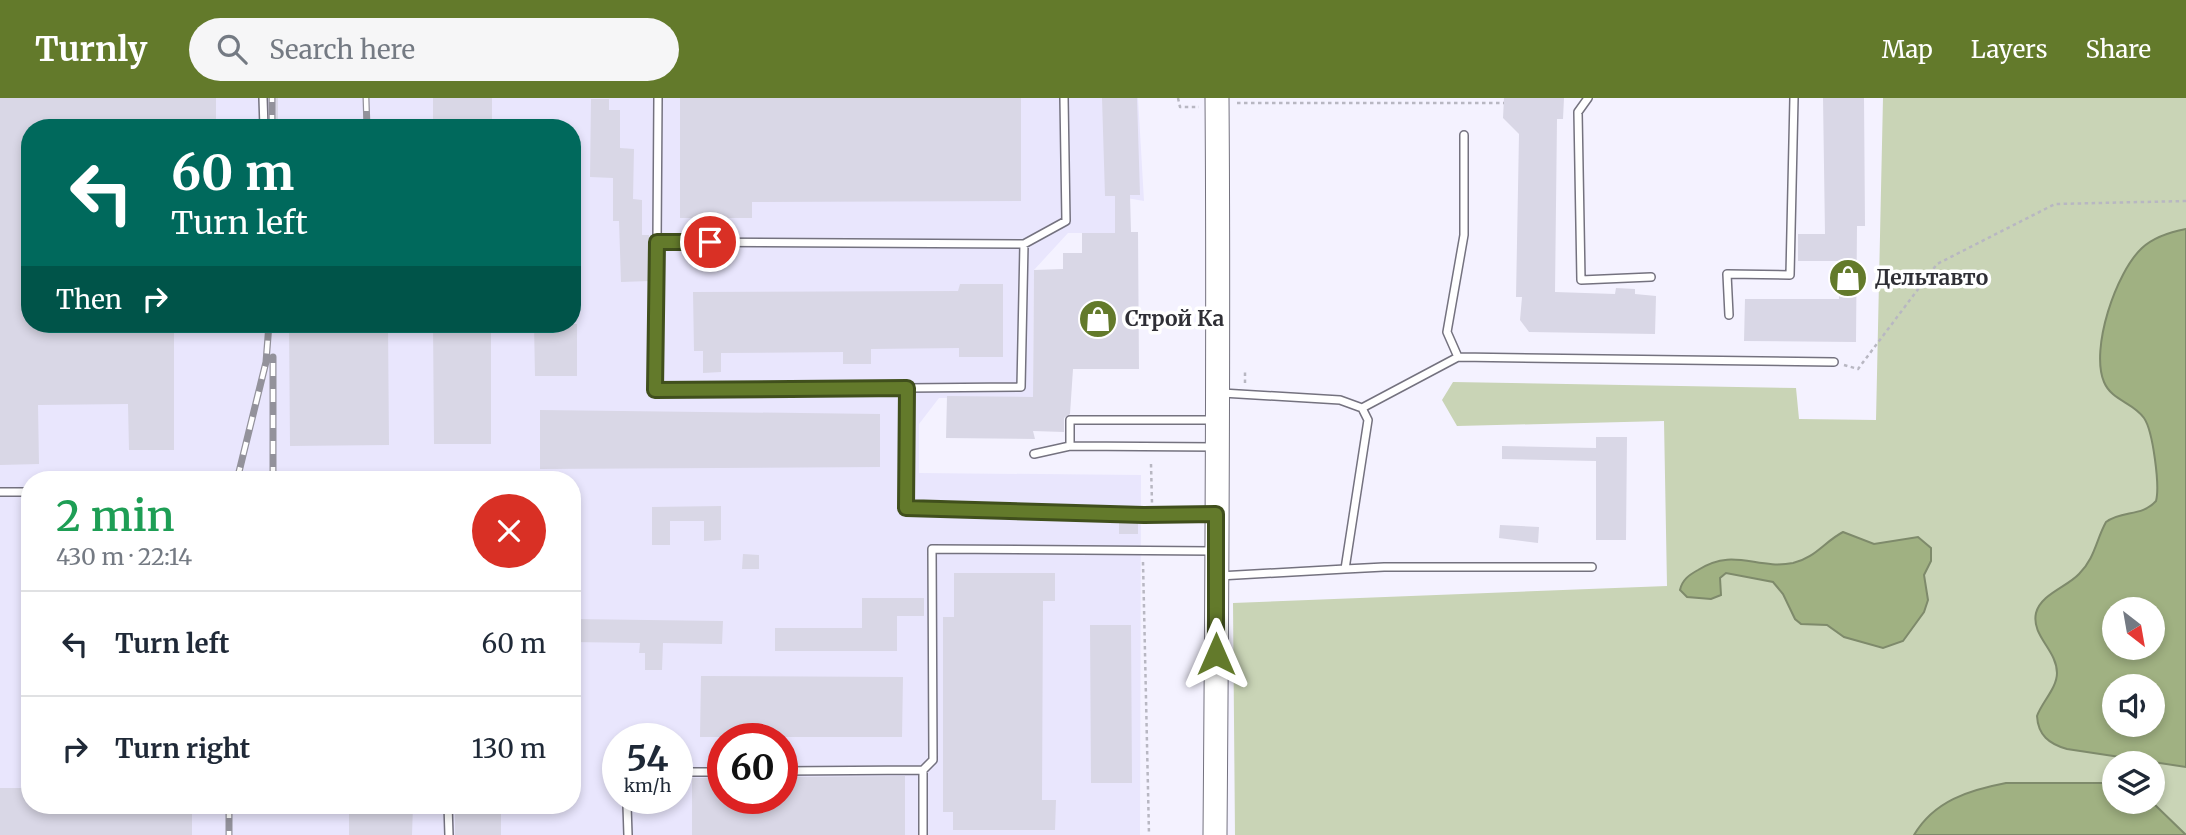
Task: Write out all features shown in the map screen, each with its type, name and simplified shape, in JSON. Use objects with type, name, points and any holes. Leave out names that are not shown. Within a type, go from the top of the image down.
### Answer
[{"type":"main road","points":[[1215,835],[1216,420],[1222,100]]},
{"type":"lane","points":[[264,98],[264,119]]},
{"type":"lane","points":[[658,98],[655,390],[1021,387],[1024,244]]},
{"type":"lane","points":[[657,242],[1024,244],[1066,221],[1064,98]]},
{"type":"lane","points":[[1588,98],[1578,113],[1581,280],[1651,277]]},
{"type":"lane","points":[[1729,315],[1727,274],[1790,275],[1794,98]]},
{"type":"lane","points":[[1458,357],[1447,332],[1464,235],[1464,135]]},
{"type":"lane","points":[[1362,408],[1458,357],[1834,362]]},
{"type":"lane","points":[[907,388],[906,508],[1144,515],[1216,514]]},
{"type":"lane","points":[[1218,393],[1340,400],[1362,408],[1368,420],[1345,569]]},
{"type":"lane","points":[[1069,446],[1070,420],[1216,420]]},
{"type":"lane","points":[[1034,454],[1069,446],[1216,447]]},
{"type":"lane","points":[[0,492],[21,492]]},
{"type":"lane","points":[[798,771],[923,770],[933,760],[932,549],[1143,553],[1217,551]]},
{"type":"lane","points":[[1217,576],[1384,566],[1592,567]]},
{"type":"lane","points":[[923,770],[923,835]]},
{"type":"lane","points":[[448,814],[449,835]]},
{"type":"lane","points":[[627,814],[628,835]]},
{"type":"path","points":[[1178,98],[1180,107]]},
{"type":"path","points":[[1222,100],[1504,103]]},
{"type":"path","points":[[1834,362],[1858,369],[1937,264],[2055,204],[2186,201]]},
{"type":"path","points":[[1244,394],[1245,369]]},
{"type":"path","points":[[1144,515],[1152,506],[1152,464]]},
{"type":"path","points":[[1143,553],[1149,835]]},
{"type":"shaded area","points":[[0,98],[1138,98],[1144,201],[1115,196],[1115,233],[1068,233],[1034,270],[1033,397],[939,398],[919,424],[919,473],[1141,475],[1140,835],[0,835]]},
{"type":"shaded area","points":[[1883,98],[2186,98],[2186,835],[1235,835],[1233,603],[1667,586],[1664,421],[1457,426],[1442,400],[1453,382],[1796,388],[1799,419],[1876,420]]},
{"type":"shaded area","points":[[2186,229],[2186,767],[2165,764],[2165,751],[2102,751],[2102,754],[2067,749],[2046,738],[2037,716],[2055,684],[2057,673],[2053,657],[2037,629],[2035,621],[2039,606],[2084,568],[2106,522],[2138,512],[2156,501],[2155,459],[2147,425],[2134,408],[2117,398],[2104,382],[2100,351],[2108,312],[2123,274],[2142,248],[2162,236]]},
{"type":"shaded area","points":[[1843,532],[1874,544],[1918,537],[1931,548],[1931,561],[1924,575],[1928,600],[1924,612],[1903,641],[1883,648],[1844,637],[1827,625],[1801,624],[1795,619],[1783,594],[1773,582],[1726,573],[1720,578],[1721,595],[1711,599],[1687,597],[1680,590],[1682,583],[1689,576],[1711,563],[1734,560],[1768,564],[1793,563],[1813,554]]},
{"type":"shaded area","points":[[2006,783],[2102,783],[2102,814],[2164,814],[2186,835],[1914,835],[1922,823],[1942,805],[1979,789]]},
{"type":"building","points":[[0,98],[216,98],[216,119],[21,119],[21,333],[174,333],[174,450],[129,450],[128,404],[38,405],[39,464],[0,465]]},
{"type":"building","points":[[269,98],[278,98],[278,119],[270,119]]},
{"type":"building","points":[[433,98],[492,98],[492,119],[433,119]]},
{"type":"building","points":[[680,98],[1021,98],[1021,201],[752,202],[752,218],[680,218]]},
{"type":"building","points":[[1102,98],[1137,98],[1140,195],[1130,195],[1131,232],[1138,232],[1139,369],[1073,369],[1070,414],[1064,418],[1064,432],[1033,431],[1035,439],[946,438],[947,396],[1033,397],[1034,270],[1063,269],[1063,253],[1082,253],[1082,233],[1115,233],[1115,196],[1105,196]]},
{"type":"building","points":[[1504,98],[1564,98],[1563,119],[1557,119],[1555,292],[1615,294],[1616,288],[1635,289],[1635,294],[1656,296],[1655,334],[1529,332],[1520,320],[1522,297],[1516,297],[1519,134],[1503,118]]},
{"type":"building","points":[[1823,98],[1864,98],[1865,226],[1857,226],[1856,342],[1744,341],[1745,299],[1839,299],[1839,261],[1798,261],[1798,234],[1825,234]]},
{"type":"building","points":[[591,99],[609,99],[609,110],[620,110],[620,148],[634,149],[633,199],[642,200],[642,235],[649,235],[650,281],[621,282],[619,221],[613,221],[613,178],[590,177]]},
{"type":"building","points":[[960,284],[1003,284],[1003,357],[959,357],[959,348],[871,349],[871,364],[843,364],[843,352],[721,353],[721,372],[703,373],[703,351],[694,351],[693,292],[958,291]]},
{"type":"building","points":[[289,333],[388,333],[389,445],[290,446]]},
{"type":"building","points":[[433,333],[491,333],[491,444],[434,444]]},
{"type":"building","points":[[534,333],[577,333],[577,376],[535,376]]},
{"type":"building","points":[[540,410],[880,414],[880,467],[540,469]]},
{"type":"building","points":[[1596,437],[1627,437],[1626,540],[1596,540],[1596,461],[1502,459],[1502,446],[1596,448]]},
{"type":"building","points":[[721,506],[721,540],[704,541],[704,521],[670,521],[670,545],[652,545],[652,507]]},
{"type":"building","points":[[1119,520],[1138,521],[1138,534],[1119,534]]},
{"type":"building","points":[[1500,525],[1539,527],[1538,543],[1499,538]]},
{"type":"building","points":[[743,554],[759,555],[759,569],[742,569]]},
{"type":"building","points":[[954,573],[1055,573],[1055,601],[1043,601],[1042,800],[1056,800],[1055,830],[953,830],[953,812],[943,812],[943,617],[954,617]]},
{"type":"building","points":[[862,598],[924,598],[924,616],[897,616],[897,651],[775,651],[775,628],[862,628]]},
{"type":"building","points":[[581,619],[723,621],[722,644],[663,643],[662,670],[645,670],[645,653],[639,653],[640,643],[581,642]]},
{"type":"building","points":[[1090,625],[1131,625],[1132,783],[1091,783]]},
{"type":"building","points":[[701,676],[903,677],[902,737],[798,737],[798,723],[707,723],[707,737],[700,737]]},
{"type":"building","points":[[905,776],[905,835],[692,835],[693,778],[707,778],[707,814],[798,814],[798,777]]},
{"type":"building","points":[[0,788],[21,788],[21,814],[192,814],[192,835],[0,835]]},
{"type":"building","points":[[349,814],[413,814],[412,835],[349,835]]},
{"type":"building","points":[[455,814],[501,814],[501,835],[455,835]]},
{"type":"railway","points":[[272,98],[272,119]]},
{"type":"railway","points":[[366,98],[367,119]]},
{"type":"railway","points":[[239,471],[266,362],[268,333]]},
{"type":"railway","points":[[273,357],[273,471]]},
{"type":"railway","points":[[229,814],[229,835]]},
{"type":"place","name":"Дельтавто","points":[[1848,278]]},
{"type":"place","name":"Строй Ка","points":[[1098,319]]},
{"type":"route","points":[[710,242],[657,242],[655,390],[907,388],[906,508],[1144,515],[1216,514],[1216,654]]}]
